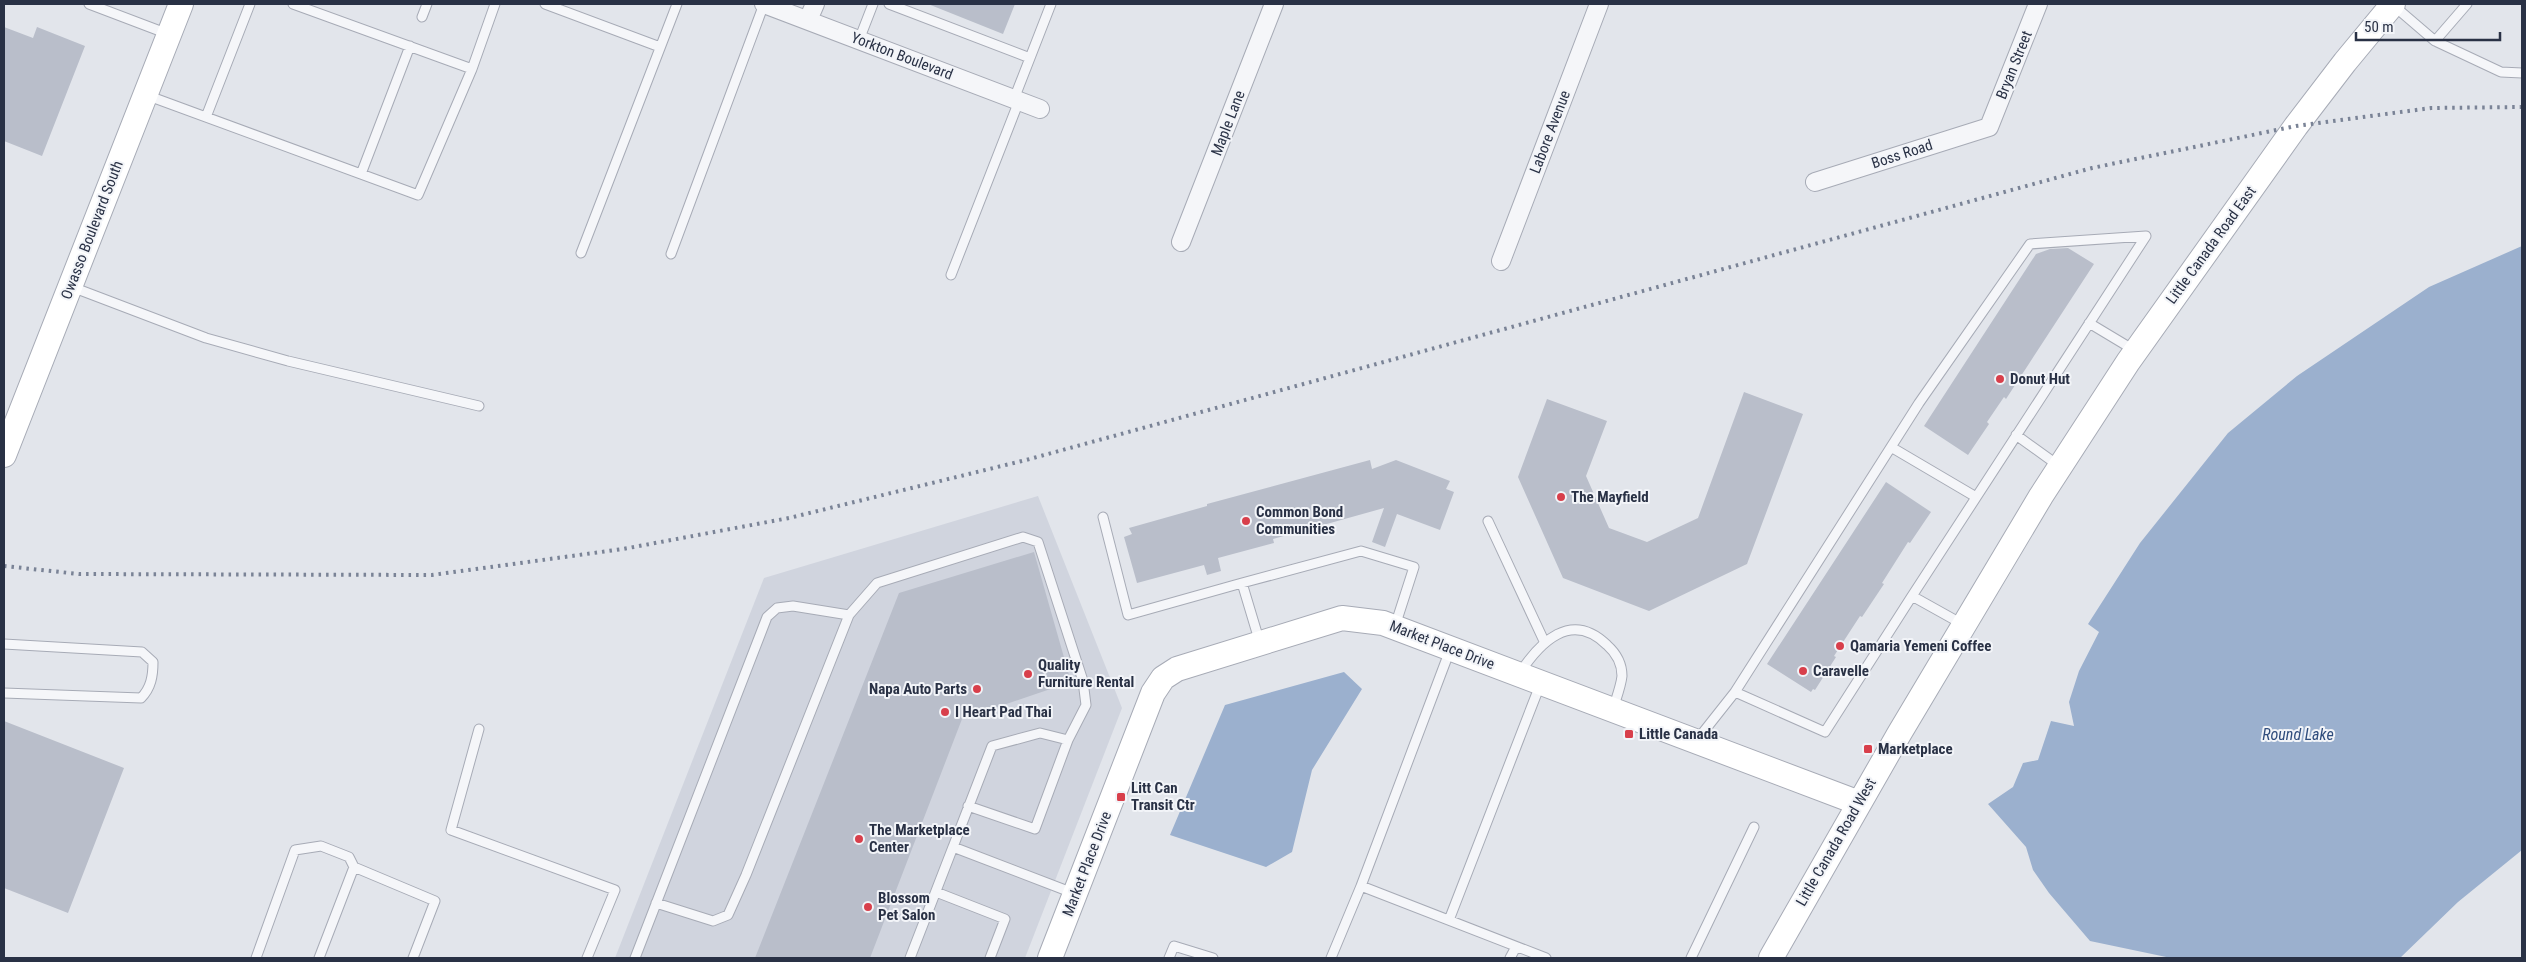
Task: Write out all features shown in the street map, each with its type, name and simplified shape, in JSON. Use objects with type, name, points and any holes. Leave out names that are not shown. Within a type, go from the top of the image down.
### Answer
[{"type":"street","name":"Owasso Boulevard South","points":[[4,455],[181,4]]},
{"type":"street","name":"Yorkton Boulevard","points":[[764,4],[1040,109]]},
{"type":"street","points":[[808,20],[815,4]]},
{"type":"street","name":"Maple Lane","points":[[1181,242],[1274,4]]},
{"type":"street","name":"Labore Avenue","points":[[1500,261],[1598,4]]},
{"type":"street","name":"Bryan Street","points":[[1989,127],[2038,4]]},
{"type":"street","name":"Little Canada Road East","points":[[2041,496],[2135,351],[2344,62],[2393,4]]},
{"type":"street","name":"Boss Road","points":[[1815,182],[1989,127]]},
{"type":"street","name":"Little Canada Road West","points":[[1771,958],[1859,803],[2041,496]]},
{"type":"street","name":"Market Place Drive","points":[[1050,958],[1157,686],[1163,678],[1177,668],[1342,618],[1383,623],[1859,803]]},
{"type":"lane","points":[[89,4],[169,34]]},
{"type":"lane","points":[[206,117],[250,4]]},
{"type":"lane","points":[[294,4],[472,69]]},
{"type":"lane","points":[[422,17],[427,4]]},
{"type":"lane","points":[[145,94],[418,195],[472,69],[496,4]]},
{"type":"lane","points":[[545,4],[660,47]]},
{"type":"lane","points":[[581,253],[677,4]]},
{"type":"lane","points":[[671,254],[764,4]]},
{"type":"lane","points":[[858,40],[873,4]]},
{"type":"lane","points":[[889,4],[1030,58]]},
{"type":"lane","points":[[951,275],[1051,4]]},
{"type":"lane","points":[[2393,4],[2435,41],[2500,72],[2522,73]]},
{"type":"lane","points":[[2435,41],[2467,4]]},
{"type":"lane","points":[[361,174],[410,46]]},
{"type":"lane","points":[[1696,741],[1735,692],[1919,403],[2030,244],[2146,236],[1825,732],[1735,692]]},
{"type":"lane","points":[[70,286],[206,338],[288,362],[479,406]]},
{"type":"lane","points":[[2089,323],[2135,351]]},
{"type":"lane","points":[[2016,435],[2060,466]]},
{"type":"lane","points":[[1891,447],[1976,498]]},
{"type":"lane","points":[[1102,517],[1128,615],[1361,551],[1414,567],[1394,627]]},
{"type":"lane","points":[[1488,521],[1544,641]]},
{"type":"lane","points":[[656,903],[713,921],[728,915],[746,875],[849,615],[877,583],[1024,537],[1038,542],[1083,681],[1086,705],[1068,740],[1035,829],[968,806]]},
{"type":"lane","points":[[1242,583],[1260,643]]},
{"type":"lane","points":[[1912,596],[1964,625]]},
{"type":"lane","points":[[634,958],[767,617],[777,608],[792,606],[849,615]]},
{"type":"lane","points":[[1518,674],[1544,641],[1561,632],[1587,631],[1602,640],[1619,660],[1622,676],[1612,710]]},
{"type":"lane","points":[[4,644],[142,652],[153,662],[153,671],[148,692],[141,698],[4,693]]},
{"type":"lane","points":[[1331,958],[1361,886],[1450,648]]},
{"type":"lane","points":[[1449,920],[1541,683]]},
{"type":"lane","points":[[478,728],[451,830],[615,890],[587,958]]},
{"type":"lane","points":[[910,958],[992,746],[1040,733],[1068,740]]},
{"type":"lane","points":[[1691,958],[1754,827]]},
{"type":"lane","points":[[256,958],[295,850],[321,846],[350,857],[354,867],[319,958]]},
{"type":"lane","points":[[953,847],[1075,894]]},
{"type":"lane","points":[[354,867],[435,901],[414,958]]},
{"type":"lane","points":[[1361,886],[1546,958]]},
{"type":"lane","points":[[936,892],[1005,919],[990,958]]},
{"type":"lane","points":[[1169,958],[1174,946],[1213,958]]},
{"type":"lane","points":[[1510,958],[1516,947]]},
{"type":"shaded area","points":[[1038,496],[1122,708],[1025,958],[615,958],[764,578]]},
{"type":"water","name":"Round Lake","points":[[2522,246],[2522,850],[2458,902],[2400,958],[2171,958],[2090,941],[2049,893],[2033,870],[2026,847],[1988,804],[2013,787],[2023,763],[2038,760],[2051,721],[2074,726],[2069,702],[2079,671],[2099,632],[2088,624],[2140,543],[2228,433],[2297,376],[2429,287]]},
{"type":"water","points":[[1344,672],[1362,689],[1312,770],[1292,852],[1266,867],[1170,835],[1225,705]]},
{"type":"building","points":[[928,4],[1015,4],[1003,34]]},
{"type":"building","points":[[4,27],[33,38],[37,27],[85,46],[42,156],[4,141]]},
{"type":"building","points":[[2068,248],[2094,264],[2006,399],[2004,397],[1987,422],[1989,424],[1968,455],[1924,426],[2036,254],[2050,249]]},
{"type":"building","name":"The Mayfield","points":[[1744,392],[1803,414],[1747,564],[1649,611],[1563,578],[1518,477],[1547,399],[1607,421],[1586,476],[1609,528],[1647,542],[1698,518]]},
{"type":"building","name":"Common Bond Communities","points":[[1370,460],[1372,469],[1396,460],[1450,481],[1446,489],[1454,492],[1440,530],[1397,514],[1385,547],[1372,542],[1384,508],[1273,539],[1274,543],[1218,558],[1221,571],[1207,575],[1204,565],[1137,583],[1124,537],[1132,534],[1129,528],[1207,506],[1207,504]]},
{"type":"building","points":[[1886,482],[1931,512],[1910,543],[1908,542],[1882,583],[1884,584],[1862,617],[1860,616],[1815,690],[1813,689],[1811,692],[1767,664]]},
{"type":"building","name":"The Marketplace Center","points":[[1034,552],[1071,682],[962,719],[870,958],[755,958],[899,593]]},
{"type":"building","points":[[4,721],[124,768],[68,913],[4,888]]},
{"type":"railway","points":[[4,566],[79,574],[432,575],[623,549],[789,518],[1026,460],[2092,168],[2296,126],[2431,108],[2522,107]]},
{"type":"place","name":"Donut Hut","points":[[2000,379]]},
{"type":"place","name":"The Mayfield","points":[[1561,497]]},
{"type":"place","name":"Common Bond Communities","points":[[1246,521]]},
{"type":"place","name":"Qamaria Yemeni Coffee","points":[[1840,646]]},
{"type":"place","name":"Caravelle","points":[[1803,671]]},
{"type":"place","name":"Quality Furniture Rental","points":[[1028,674]]},
{"type":"place","name":"Napa Auto Parts","points":[[977,689]]},
{"type":"place","name":"I Heart Pad Thai","points":[[945,712]]},
{"type":"place","name":"Little Canada","points":[[1629,734]]},
{"type":"place","name":"Marketplace","points":[[1868,749]]},
{"type":"place","name":"Litt Can Transit Ctr","points":[[1121,797]]},
{"type":"place","name":"The Marketplace Center","points":[[859,839]]},
{"type":"place","name":"Blossom Pet Salon","points":[[868,907]]}]
